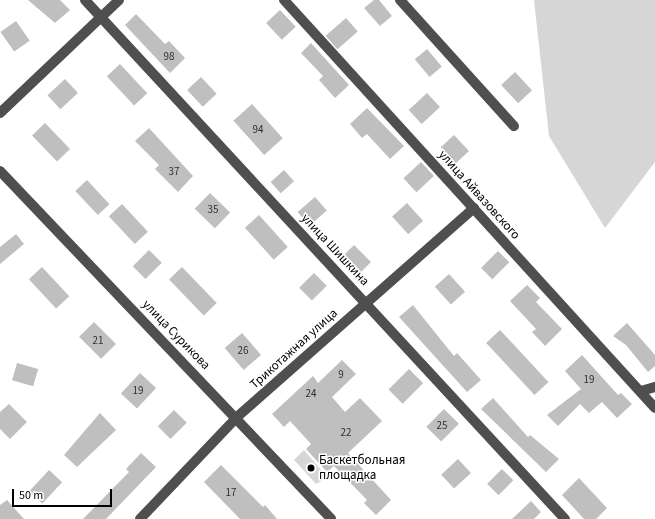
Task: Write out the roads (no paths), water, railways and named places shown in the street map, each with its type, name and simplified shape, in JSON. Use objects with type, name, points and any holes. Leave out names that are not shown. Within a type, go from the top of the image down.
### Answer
[{"type":"street","name":"улица Шишкина","points":[[85,0],[565,519]]},
{"type":"street","points":[[0,113],[119,0]]},
{"type":"street","name":"улица Айвазовского","points":[[284,0],[655,408]]},
{"type":"street","points":[[400,0],[514,126]]},
{"type":"street","name":"улица Сурикова","points":[[0,171],[237,417],[332,519]]},
{"type":"street","name":"Трикотажная улица","points":[[140,519],[237,417],[365,302],[474,208]]},
{"type":"street","points":[[641,391],[655,387]]},
{"type":"place","name":"Баскетбольная площадка","points":[[311,468]]}]
